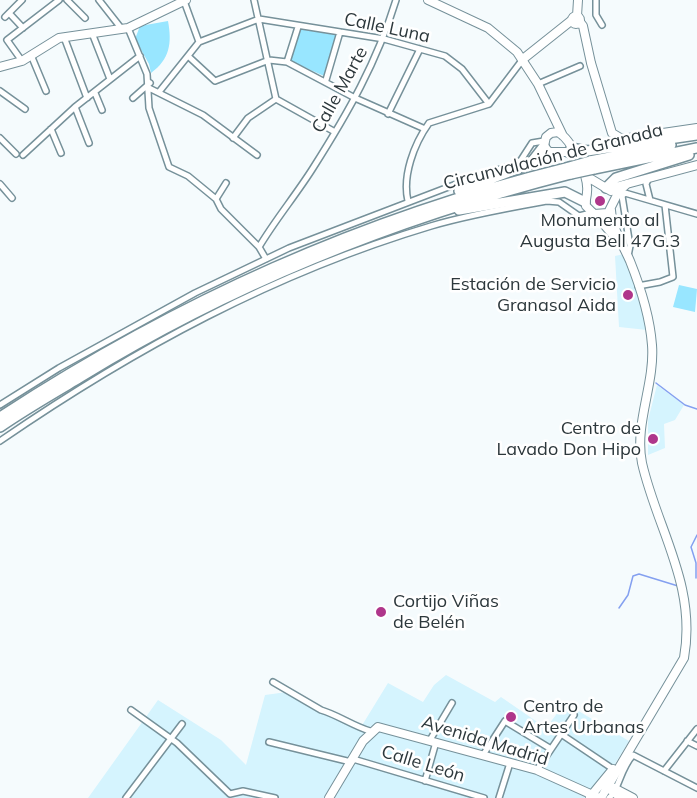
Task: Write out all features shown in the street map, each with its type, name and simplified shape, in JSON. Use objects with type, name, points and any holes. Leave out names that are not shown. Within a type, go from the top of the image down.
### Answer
[{"type":"highway","points":[[565,144],[587,151],[697,137]]},
{"type":"highway","name":"Circunvalación de Granada","points":[[0,417],[118,344],[215,293],[317,247],[405,214],[470,193],[592,165],[697,137]]},
{"type":"highway","points":[[405,214],[417,207],[530,164],[544,144]]},
{"type":"highway","name":"Circunvalación de Granada","points":[[592,165],[697,148]]},
{"type":"highway","points":[[605,188],[616,178],[697,153]]},
{"type":"highway","name":"Circunvalación de Granada","points":[[0,427],[122,351],[208,306],[328,252],[430,214],[570,170]]},
{"type":"highway","points":[[430,214],[566,192],[586,197]]},
{"type":"street","points":[[22,0],[7,15],[22,27]]},
{"type":"street","points":[[50,0],[57,2]]},
{"type":"street","points":[[67,0],[85,18]]},
{"type":"street","points":[[109,0],[101,2],[124,28],[140,56],[149,86],[149,108],[169,167],[188,176],[216,199],[221,209],[259,247],[266,259]]},
{"type":"street","points":[[0,67],[22,61],[42,46],[64,37],[124,28],[185,0],[199,42]]},
{"type":"street","points":[[254,0],[276,99],[335,132]]},
{"type":"street","name":"Calle Marte","points":[[259,247],[318,159],[355,98],[384,39],[396,0]]},
{"type":"street","points":[[428,0],[488,28],[523,58],[554,114],[565,144]]},
{"type":"street","points":[[408,201],[406,189],[408,168],[429,123],[489,104],[523,58],[576,19],[578,0]]},
{"type":"street","points":[[596,0],[596,15],[602,25]]},
{"type":"street","points":[[22,61],[7,40],[57,2]]},
{"type":"street","points":[[159,92],[199,42],[258,19]]},
{"type":"street","name":"Calle Luna","points":[[258,19],[384,39],[420,49],[455,62],[489,104]]},
{"type":"street","points":[[576,19],[583,26],[591,63],[612,134],[622,139],[697,128]]},
{"type":"street","points":[[287,62],[297,27]]},
{"type":"street","points":[[326,80],[340,32]]},
{"type":"street","points":[[92,33],[110,79]]},
{"type":"street","points":[[64,37],[87,98]]},
{"type":"street","points":[[388,114],[420,49]]},
{"type":"street","points":[[31,55],[46,92]]},
{"type":"street","points":[[0,138],[20,155],[75,107],[140,56]]},
{"type":"street","points":[[188,56],[215,81],[268,60],[287,62],[326,80],[355,98],[425,129]]},
{"type":"street","points":[[538,84],[580,66]]},
{"type":"street","points":[[149,86],[203,115],[257,155]]},
{"type":"street","points":[[133,98],[149,86]]},
{"type":"street","points":[[0,91],[25,109]]},
{"type":"street","points":[[95,93],[102,110]]},
{"type":"street","points":[[233,138],[248,118],[276,99]]},
{"type":"street","points":[[75,107],[89,143]]},
{"type":"street","points":[[544,144],[551,133],[554,114]]},
{"type":"street","points":[[51,129],[61,153]]},
{"type":"street","points":[[551,133],[565,144],[576,158],[584,175],[586,197],[594,214],[624,249]]},
{"type":"street","points":[[0,405],[145,319],[266,259],[408,201],[513,165],[521,160],[532,143],[544,144],[552,154],[565,144]]},
{"type":"street","points":[[586,197],[605,188],[697,165]]},
{"type":"street","points":[[584,175],[605,188],[614,200]]},
{"type":"street","points":[[647,193],[646,184],[649,178]]},
{"type":"street","points":[[637,181],[650,200]]},
{"type":"street","points":[[216,199],[226,183]]},
{"type":"street","points":[[0,184],[12,198]]},
{"type":"street","points":[[603,795],[684,658],[691,640],[693,623],[686,567],[642,461],[641,437],[653,357],[651,337],[638,286],[612,220],[611,210],[614,200],[627,184]]},
{"type":"street","points":[[628,258],[630,246],[622,195],[625,193],[697,214]]},
{"type":"street","points":[[0,441],[150,345],[211,313],[357,251],[432,226],[547,201],[559,202],[576,215],[604,215],[611,210]]},
{"type":"street","points":[[638,286],[673,277],[665,205]]},
{"type":"street","points":[[273,682],[352,726],[370,731],[329,798]]},
{"type":"street","points":[[424,781],[433,741],[452,704]]},
{"type":"street","points":[[131,710],[171,738],[228,796],[243,791],[275,798]]},
{"type":"street","points":[[537,770],[573,715]]},
{"type":"street","points":[[483,755],[505,722],[551,749]]},
{"type":"street","points":[[126,798],[182,724]]},
{"type":"street","name":"Avenida Madrid","points":[[370,731],[378,727],[385,728],[537,770],[603,795],[633,798]]},
{"type":"street","points":[[664,771],[697,729]]},
{"type":"street","points":[[561,734],[613,769]]},
{"type":"street","points":[[603,795],[613,769],[636,736]]},
{"type":"street","points":[[687,741],[697,746]]},
{"type":"street","name":"Calle León","points":[[269,742],[352,760],[484,798]]},
{"type":"street","points":[[603,795],[633,755],[697,788]]},
{"type":"street","points":[[603,795],[618,761]]},
{"type":"street","points":[[499,798],[510,763]]},
{"type":"shaded area","points":[[168,21],[170,36],[168,50],[162,62],[151,73],[149,64],[135,39],[140,26]]},
{"type":"shaded area","points":[[300,29],[336,35],[324,76],[290,61]]},
{"type":"shaded area","name":"Estación de Servicio Granasol Aida","points":[[624,254],[635,284],[647,330],[619,327],[615,256]]},
{"type":"shaded area","points":[[679,285],[697,289],[695,312],[673,307]]},
{"type":"shaded area","points":[[657,385],[684,405],[675,420],[664,424],[665,448],[648,455],[648,420]]},
{"type":"shaded area","points":[[446,675],[495,702],[501,697],[546,728],[565,703],[629,741],[594,798],[88,798],[158,700],[221,740],[246,765],[265,695],[287,692],[361,727],[388,683],[423,702],[434,685]]},
{"type":"waterway","points":[[656,383],[685,405],[697,409]]},
{"type":"waterway","points":[[696,578],[696,563],[691,547],[697,535]]},
{"type":"waterway","points":[[619,608],[628,595],[633,576],[639,574],[678,586]]},
{"type":"place","name":"Monumento al Augusta Bell 47G.3","points":[[600,201]]},
{"type":"place","name":"Estación de Servicio Granasol Aida","points":[[628,295]]},
{"type":"place","name":"Centro de Lavado Don Hipo","points":[[653,439]]},
{"type":"place","name":"Cortijo Viñas de Belén","points":[[381,612]]},
{"type":"place","name":"Centro de Artes Urbanas","points":[[511,717]]}]
